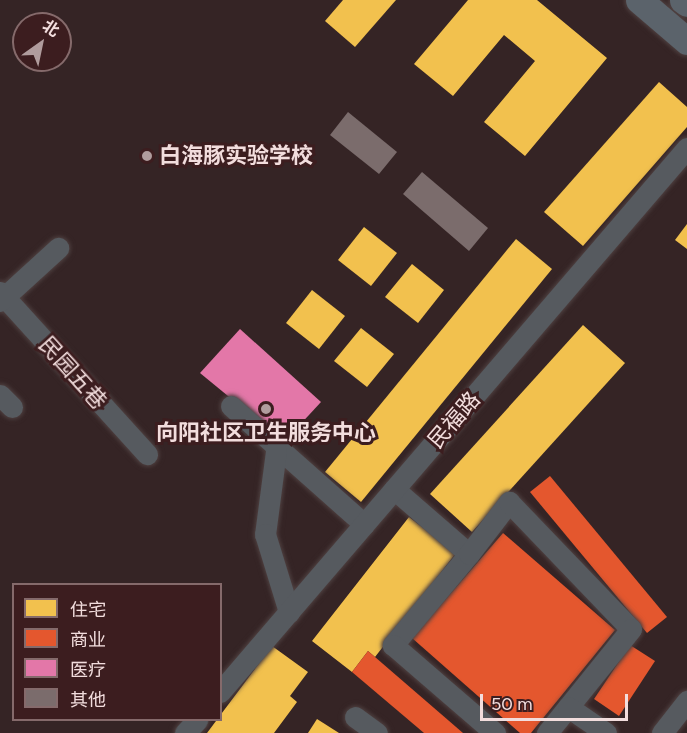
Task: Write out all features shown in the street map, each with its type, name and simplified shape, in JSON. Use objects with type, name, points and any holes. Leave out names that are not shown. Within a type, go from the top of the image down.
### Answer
[{"type":"main road","points":[[639,0],[687,41]]},
{"type":"main road","points":[[683,0],[687,3]]},
{"type":"street","name":"民福路","points":[[222,690],[687,148]]},
{"type":"street","points":[[1,297],[58,248]]},
{"type":"street","name":"民园五巷","points":[[1,297],[147,454]]},
{"type":"street","points":[[231,406],[276,451],[364,524]]},
{"type":"street","points":[[276,451],[265,534],[289,612]]},
{"type":"street","points":[[394,489],[469,554]]},
{"type":"street","points":[[495,733],[393,645],[509,502],[631,629],[547,733]]},
{"type":"street","points":[[662,733],[687,702]]},
{"type":"street","points":[[568,707],[606,733]]},
{"type":"street","points":[[355,717],[377,733]]},
{"type":"street","points":[[185,733],[196,721]]},
{"type":"building: 住宅","points":[[343,0],[396,0],[355,47],[325,21]]},
{"type":"building: 住宅","points":[[468,0],[537,0],[607,58],[525,156],[484,122],[535,61],[504,35],[453,96],[414,64]]},
{"type":"building: 住宅","points":[[659,82],[687,107],[687,127],[583,246],[544,212]]},
{"type":"building: 住宅","points":[[687,224],[687,249],[675,240]]},
{"type":"building: 住宅","points":[[364,227],[397,253],[371,286],[338,260]]},
{"type":"building: 住宅","points":[[516,239],[552,269],[361,502],[325,472]]},
{"type":"building: 住宅","points":[[412,264],[444,290],[418,323],[385,297]]},
{"type":"building: 住宅","points":[[312,290],[345,316],[319,349],[286,323]]},
{"type":"building: 住宅","points":[[583,325],[625,363],[472,532],[430,494]]},
{"type":"building: 住宅","points":[[361,328],[394,354],[367,387],[334,361]]},
{"type":"building: 住宅","points":[[409,517],[456,553],[375,657],[368,651],[352,672],[312,641]]},
{"type":"building: 住宅","points":[[272,646],[308,672],[290,696],[297,702],[274,733],[207,733],[216,721],[222,721],[222,713]]},
{"type":"building: 住宅","points":[[317,719],[339,733],[308,733]]},
{"type":"building: 商业","points":[[550,476],[667,617],[647,633],[530,492]]},
{"type":"building: 商业","points":[[503,533],[615,630],[531,733],[520,733],[412,638]]},
{"type":"building: 商业","points":[[630,645],[655,661],[619,716],[594,699]]},
{"type":"building: 商业","points":[[368,651],[463,733],[424,733],[352,672]]},
{"type":"building: 医疗","points":[[240,329],[321,402],[284,442],[200,373]]},
{"type":"building: 其他","points":[[348,112],[397,152],[379,174],[330,135]]},
{"type":"building: 其他","points":[[422,172],[488,228],[469,251],[403,194]]},
{"type":"place","name":"白海豚实验学校","points":[[147,156]]},
{"type":"place","name":"向阳社区卫生服务中心","points":[[266,409]]}]
